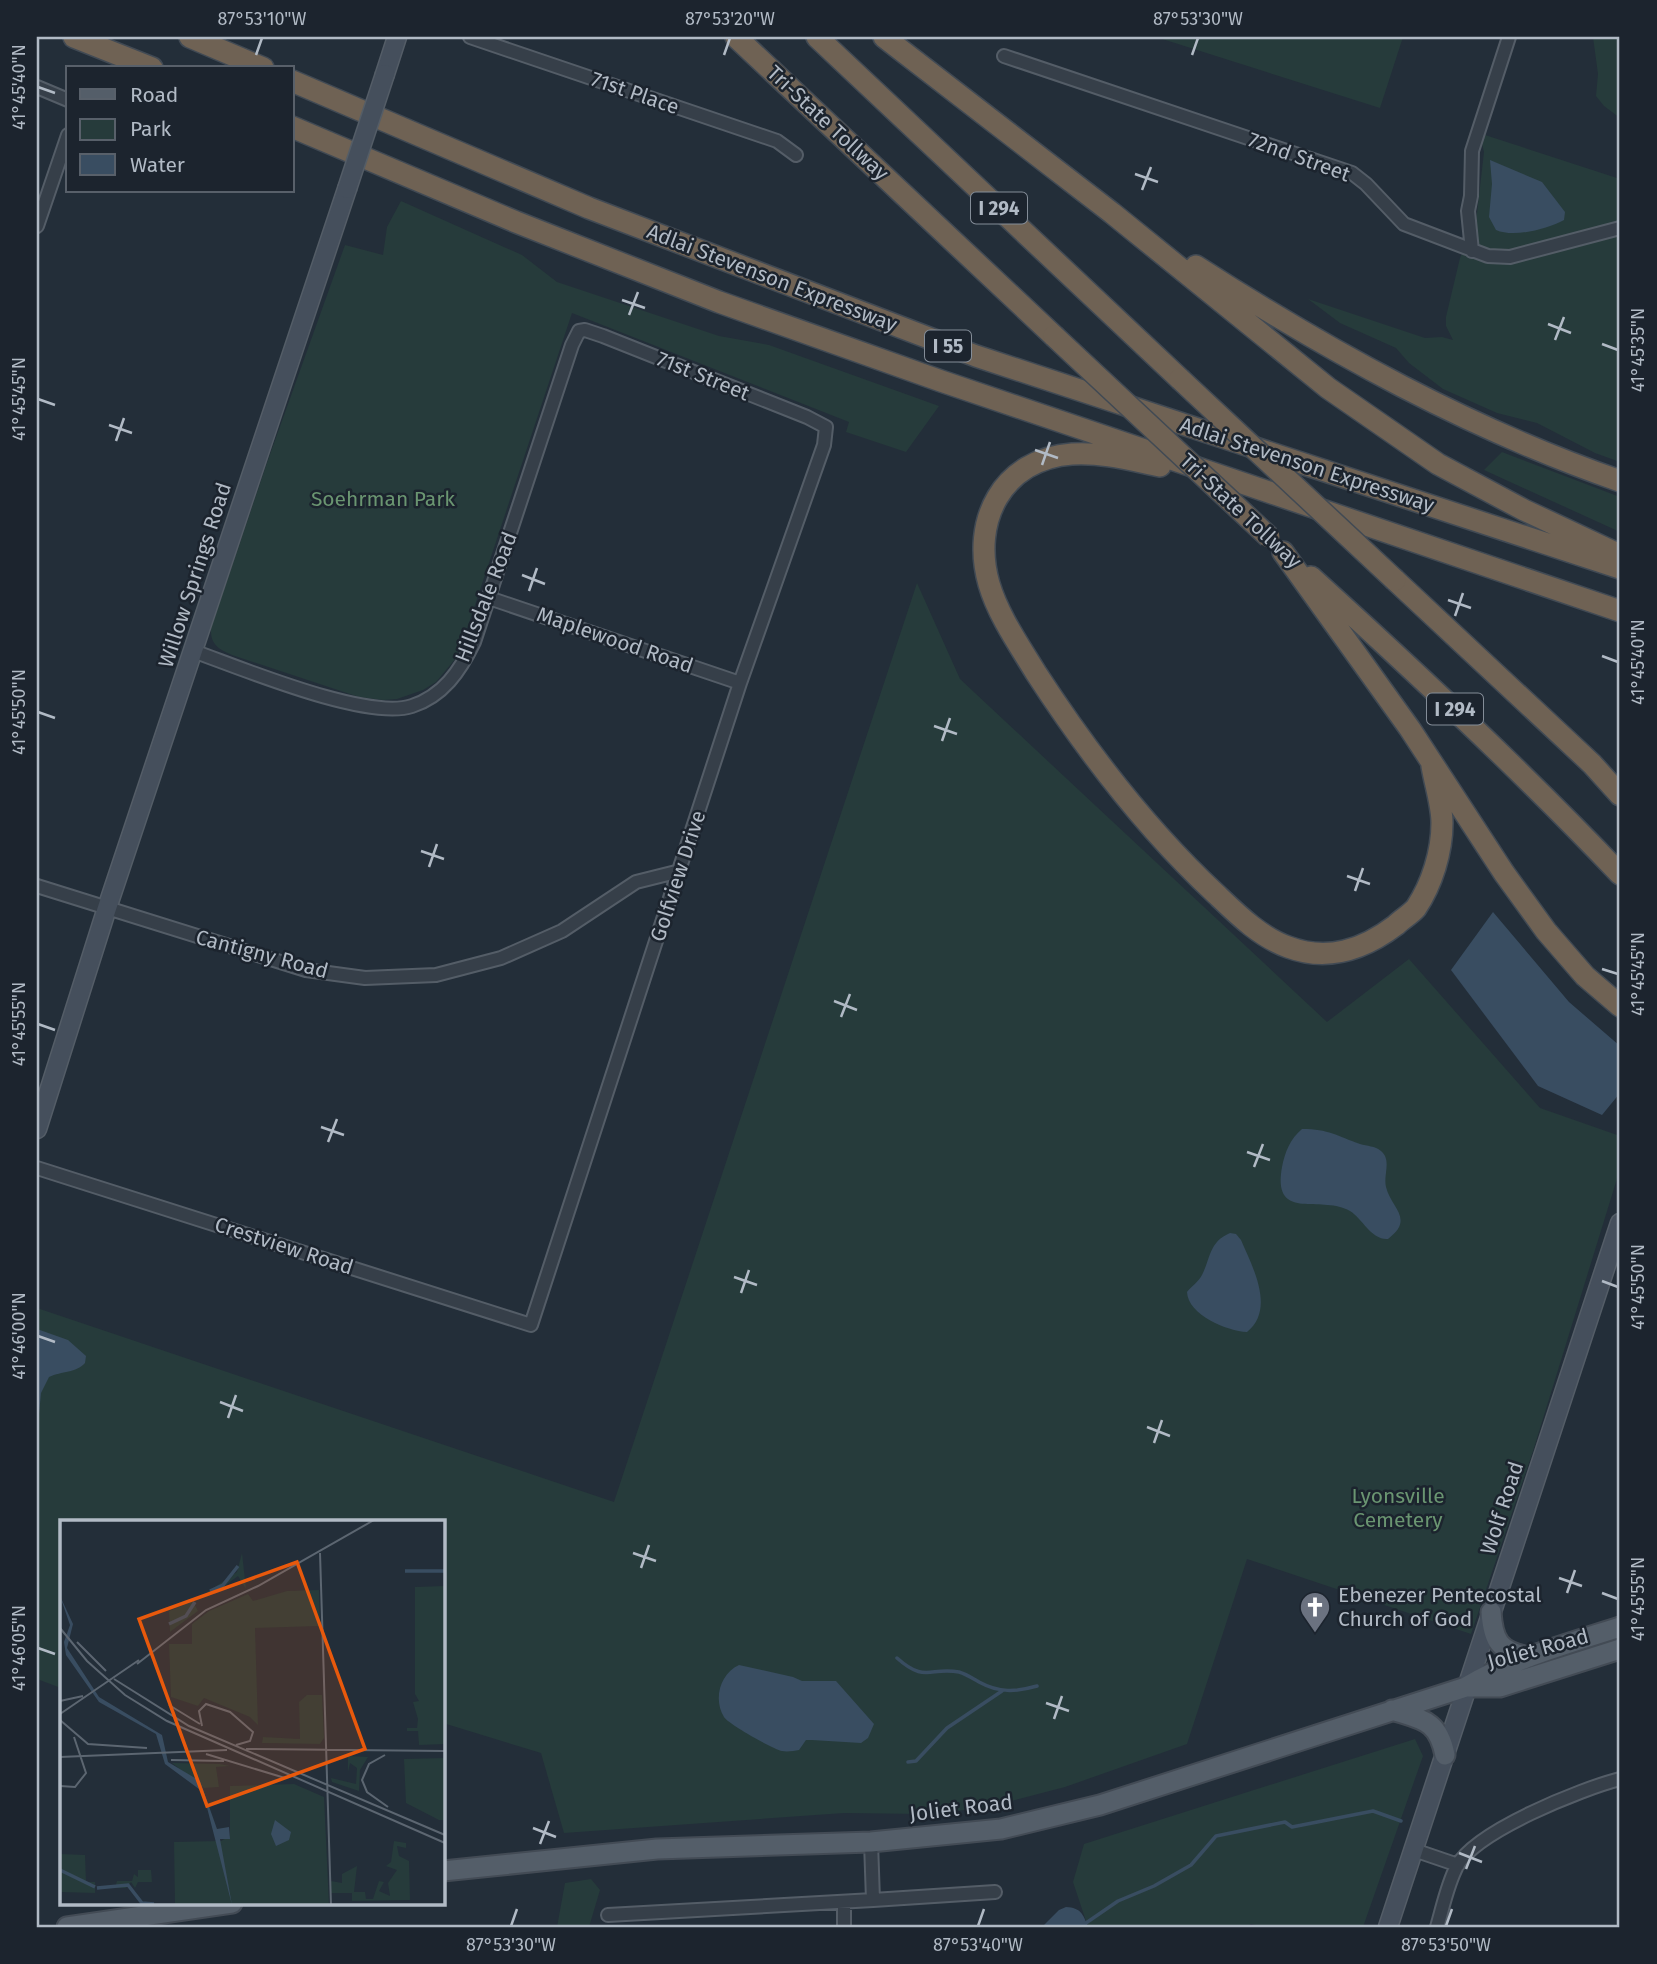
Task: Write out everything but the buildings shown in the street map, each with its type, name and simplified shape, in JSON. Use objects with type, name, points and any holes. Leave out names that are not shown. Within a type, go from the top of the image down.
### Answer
[{"type":"highway","points":[[74,37],[147,66]]},
{"type":"highway","points":[[190,37],[258,66]]},
{"type":"highway","name":"Tri-State Tollway","points":[[736,37],[1276,544],[1437,691],[1553,803],[1620,874]]},
{"type":"highway","name":"I 294","points":[[817,37],[1592,764],[1620,795]]},
{"type":"highway","points":[[884,37],[1112,213],[1328,388],[1438,464],[1524,510],[1620,555]]},
{"type":"highway","name":"Adlai Stevenson Expressway","points":[[294,82],[589,208],[976,356],[1620,568]]},
{"type":"highway","name":"Adlai Stevenson Expressway","points":[[294,128],[516,222],[719,302],[940,381],[1620,611]]},
{"type":"highway","points":[[1112,213],[1344,356],[1485,428],[1620,481]]},
{"type":"highway","points":[[1267,491],[1115,456],[1071,454],[1037,462],[1020,472],[1006,486],[992,505],[987,518],[983,552],[990,587],[1021,649],[1129,802],[1172,850],[1244,921],[1286,947],[1325,955],[1349,951],[1377,939],[1415,910],[1435,872],[1442,823],[1432,766]]},
{"type":"highway","points":[[1276,544],[1409,729],[1546,931],[1585,976],[1620,1006]]},
{"type":"main road","name":"Willow Springs Road","points":[[37,1129],[107,908],[397,37]]},
{"type":"main road","name":"Wolf Road","points":[[1388,1927],[1620,1223]]},
{"type":"main road","points":[[1491,1612],[1493,1632],[1499,1643],[1509,1652],[1529,1657]]},
{"type":"main road","name":"Joliet Road","points":[[444,1871],[657,1849],[871,1842],[1001,1829],[1100,1805],[1466,1687],[1494,1670],[1620,1627]]},
{"type":"main road","name":"Joliet Road","points":[[1466,1687],[1500,1687],[1620,1649]]},
{"type":"main road","points":[[1392,1710],[1430,1725],[1438,1732],[1445,1755]]},
{"type":"main road","points":[[67,1927],[225,1904]]},
{"type":"street","name":"71st Place","points":[[470,37],[777,141],[796,155]]},
{"type":"street","points":[[1472,251],[1468,211],[1472,151],[1509,37]]},
{"type":"street","name":"72nd Street","points":[[1004,56],[1352,173],[1404,224],[1488,256],[1510,257],[1616,229]]},
{"type":"street","points":[[37,87],[66,99]]},
{"type":"street","points":[[37,226],[66,141]]},
{"type":"street","name":"71st Street","points":[[579,331],[585,330],[615,341],[826,427]]},
{"type":"street","name":"Hillsdale Road","points":[[193,651],[360,706],[383,710],[410,707],[427,699],[452,679],[464,664],[474,642],[572,345],[579,331]]},
{"type":"street","name":"Golfview Drive","points":[[531,1325],[740,683],[824,445],[826,427]]},
{"type":"street","name":"Maplewood Road","points":[[489,598],[740,683]]},
{"type":"street","name":"Cantigny Road","points":[[37,886],[306,970],[365,978],[436,975],[501,958],[562,931],[636,882],[680,871]]},
{"type":"street","name":"Crestview Road","points":[[37,1168],[531,1325]]},
{"type":"street","points":[[1437,1927],[1458,1865],[1472,1846],[1578,1791],[1620,1779]]},
{"type":"street","points":[[871,1842],[873,1900]]},
{"type":"street","points":[[1414,1850],[1458,1865]]},
{"type":"street","points":[[608,1915],[995,1892]]},
{"type":"street","points":[[844,1902],[844,1927]]},
{"type":"green space","points":[[1156,37],[1403,37],[1380,108]]},
{"type":"green space","points":[[1593,37],[1620,37],[1620,118],[1596,96],[1598,74]]},
{"type":"green space","points":[[1485,135],[1620,179],[1620,462],[1595,453],[1537,423],[1497,413],[1443,389],[1409,363],[1396,348],[1340,323],[1308,299],[1425,338],[1442,337],[1453,340],[1446,326],[1446,317],[1460,258],[1476,222]]},
{"type":"green space","name":"Soehrman Park","points":[[401,201],[522,255],[557,282],[719,336],[769,345],[939,406],[906,452],[846,432],[849,422],[572,313],[468,626],[456,658],[436,682],[423,690],[397,699],[359,697],[232,655],[216,645],[211,628],[345,245],[383,255],[387,227]]},
{"type":"green space","points":[[1502,452],[1620,497],[1620,532],[1484,470]]},
{"type":"green space","name":"Lyonsville Cemetery","points":[[917,583],[960,679],[1327,1022],[1409,959],[1540,1108],[1620,1136],[1620,1169],[1533,1451],[1471,1634],[1247,1559],[1187,1744],[1065,1787],[985,1808],[924,1814],[844,1813],[564,1833],[541,1753],[444,1723],[444,1520],[60,1520],[60,1688],[37,1679],[37,1308],[614,1502]]},
{"type":"green space","points":[[1415,1739],[1423,1756],[1363,1927],[1265,1927],[1251,1924],[1246,1927],[1088,1927],[1073,1882],[1084,1844]]},
{"type":"green space","points":[[591,1879],[600,1890],[589,1927],[557,1927],[565,1883]]},
{"type":"water","points":[[1490,160],[1542,182],[1565,212],[1564,220],[1530,231],[1512,233],[1496,230],[1489,217],[1492,184]]},
{"type":"water","points":[[1493,912],[1569,1002],[1620,1046],[1620,1093],[1602,1115],[1538,1086],[1451,970]]},
{"type":"water","points":[[1302,1129],[1319,1130],[1381,1151],[1387,1163],[1386,1187],[1401,1219],[1396,1232],[1388,1239],[1372,1233],[1350,1211],[1325,1205],[1301,1204],[1284,1195],[1281,1184],[1283,1161],[1291,1141]]},
{"type":"water","points":[[1230,1233],[1236,1234],[1241,1240],[1259,1287],[1260,1312],[1256,1323],[1247,1332],[1229,1329],[1201,1314],[1194,1308],[1187,1292],[1202,1275],[1214,1245]]},
{"type":"water","points":[[37,1329],[68,1340],[86,1356],[85,1363],[77,1369],[49,1377],[41,1393],[37,1435]]},
{"type":"water","points":[[739,1665],[802,1681],[836,1681],[874,1724],[868,1738],[861,1743],[806,1740],[799,1750],[782,1751],[751,1736],[724,1717],[719,1703],[723,1681],[732,1669]]},
{"type":"water","points":[[1066,1907],[1081,1912],[1088,1927],[1042,1927],[1059,1910]]},
{"type":"waterway","points":[[897,1658],[914,1670],[959,1672],[986,1686],[1001,1690],[1037,1686]]},
{"type":"waterway","points":[[908,1762],[916,1761],[947,1728],[1002,1691]]},
{"type":"waterway","points":[[1084,1927],[1118,1901],[1154,1886],[1191,1865],[1216,1836],[1285,1822],[1292,1827],[1373,1811],[1401,1821]]},
{"type":"place","name":"Ebenezer Pentecostal Church of God","points":[[1315,1634]]}]
